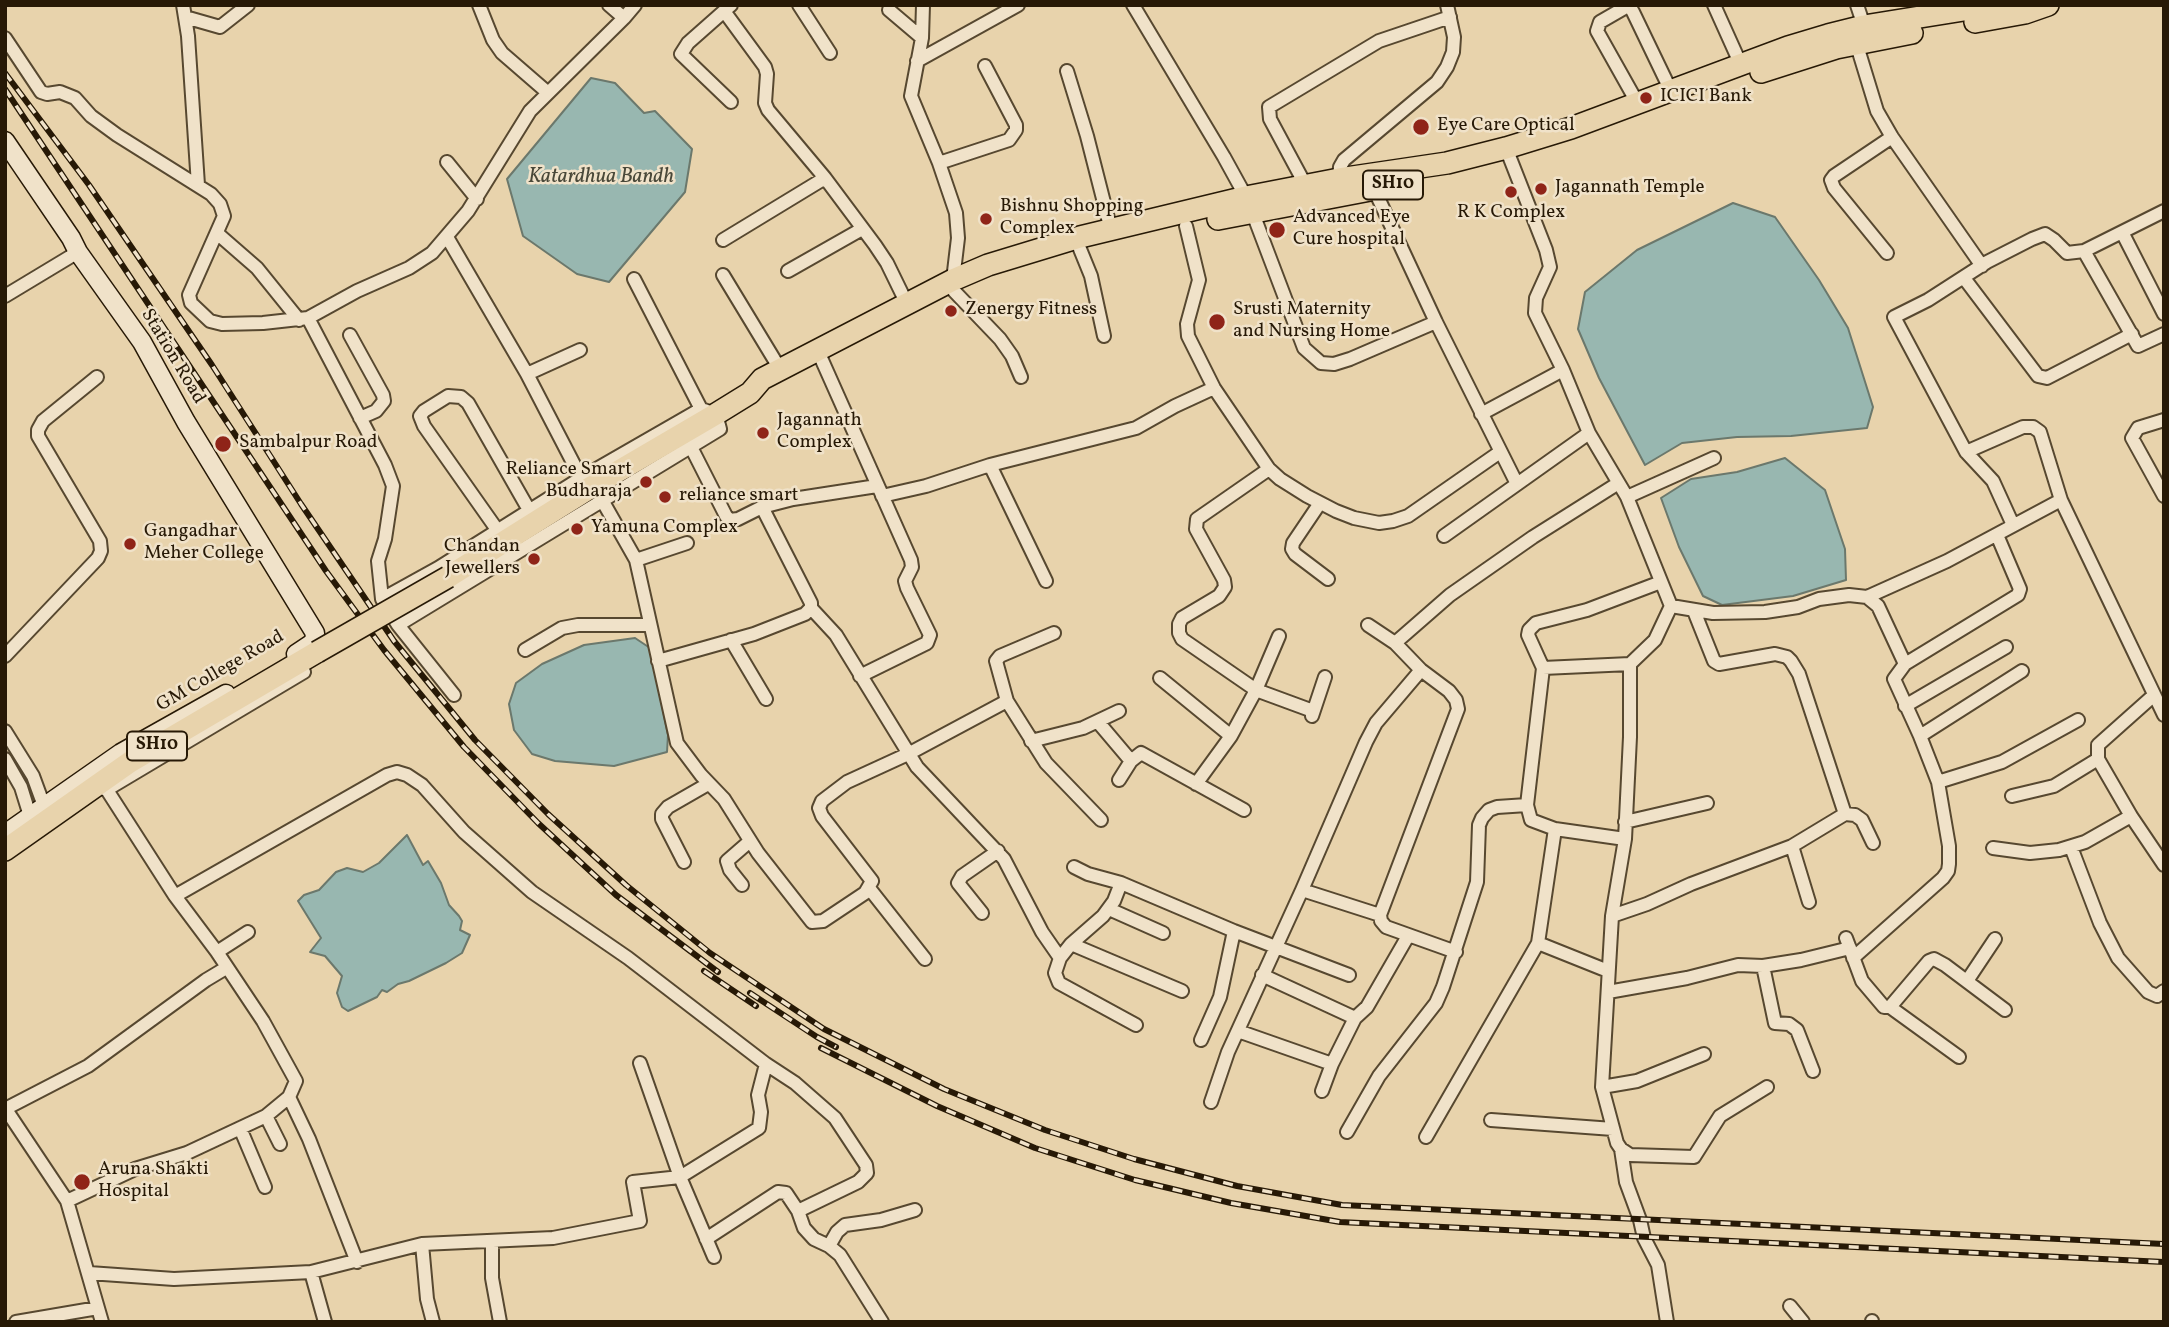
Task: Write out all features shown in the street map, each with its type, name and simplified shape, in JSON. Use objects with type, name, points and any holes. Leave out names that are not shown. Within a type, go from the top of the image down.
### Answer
[{"type":"main road","name":"SH10","points":[[5,850],[130,762],[448,578],[705,416],[750,393],[767,388],[953,286],[1080,249],[1186,226],[1306,186],[1508,153],[1645,115],[1860,35],[1995,5]]},
{"type":"main road","name":"SH10","points":[[750,393],[762,379],[907,304],[1035,249],[1111,230],[1249,204],[1374,189],[1459,172],[1788,47],[2013,16],[2048,5]]},
{"type":"street","points":[[198,185],[184,11],[219,27],[248,5]]},
{"type":"street","points":[[480,5],[493,40],[502,53],[547,92]]},
{"type":"street","points":[[609,5],[624,18]]},
{"type":"street","points":[[5,38],[41,92],[60,92],[75,98],[100,123],[198,185],[220,204],[224,216],[218,234],[189,295],[198,312],[210,321],[222,324],[303,319],[422,261],[447,237],[477,198],[520,124],[547,92],[635,5]]},
{"type":"street","points":[[799,5],[830,54]]},
{"type":"street","points":[[923,5],[922,38],[911,96],[956,213],[958,238],[953,286],[1012,356],[1021,377]]},
{"type":"street","points":[[917,61],[1018,5]]},
{"type":"street","points":[[1133,5],[1249,204],[1304,348],[1321,363],[1334,365],[1436,322]]},
{"type":"street","points":[[1714,5],[1741,65]]},
{"type":"street","points":[[1857,5],[1860,35],[1877,111],[1892,137],[1982,266]]},
{"type":"street","points":[[1639,104],[1597,30],[1600,22],[1626,7],[1630,7],[1633,12],[1671,91]]},
{"type":"street","points":[[731,102],[681,54],[688,43],[728,8],[765,67],[765,103],[768,110],[825,177],[887,263],[907,304]]},
{"type":"street","points":[[889,10],[922,38]]},
{"type":"street","points":[[1306,186],[1270,119],[1269,107],[1379,41],[1449,11],[1454,37],[1453,52],[1447,68],[1437,82],[1344,160],[1339,179]]},
{"type":"street","points":[[939,163],[1009,140],[1016,131],[1016,125],[985,66]]},
{"type":"street","points":[[1067,71],[1111,230]]},
{"type":"street","points":[[1887,253],[1834,188],[1831,180],[1892,137]]},
{"type":"street","name":"Station Road","points":[[5,141],[78,252],[142,342],[186,422],[316,637]]},
{"type":"street","points":[[1508,153],[1546,250],[1550,267],[1536,298],[1535,313],[1563,370],[1589,433],[1627,497],[1671,606],[1655,640],[1630,664],[1543,668]]},
{"type":"street","points":[[447,162],[477,198]]},
{"type":"street","points":[[723,240],[825,177]]},
{"type":"street","points":[[1374,189],[1436,322],[1517,484]]},
{"type":"street","points":[[2014,525],[1993,481],[1966,452],[1894,317],[1982,266],[2045,234],[2067,253],[2084,251],[2122,232],[2162,217]]},
{"type":"street","points":[[1186,226],[1199,280],[1187,324],[1188,336],[1214,388],[1269,469],[1280,479],[1320,503],[1354,518],[1379,523],[1408,516],[1500,452]]},
{"type":"street","points":[[788,271],[862,229]]},
{"type":"street","points":[[2122,232],[2164,314]]},
{"type":"street","points":[[218,234],[257,268],[303,319],[360,418],[393,486],[385,539],[377,561],[382,598],[398,625],[454,695]]},
{"type":"street","points":[[447,237],[527,374],[581,478]]},
{"type":"street","points":[[1080,249],[1091,276],[1104,336]]},
{"type":"street","points":[[2084,251],[2138,346],[2164,335]]},
{"type":"street","points":[[5,296],[78,252]]},
{"type":"street","points":[[723,275],[780,369]]},
{"type":"street","points":[[1965,278],[2038,376],[2047,378],[2132,334]]},
{"type":"street","points":[[398,625],[720,429],[705,416],[634,279]]},
{"type":"street","points":[[350,335],[384,401],[376,411],[360,418]]},
{"type":"street","points":[[527,374],[580,350]]},
{"type":"street","points":[[821,358],[911,560],[912,567],[905,582],[906,588],[930,635],[930,639],[860,676]]},
{"type":"street","points":[[1481,414],[1563,370]]},
{"type":"street","points":[[5,656],[98,558],[101,551],[100,541],[38,436],[43,421],[97,377]]},
{"type":"street","points":[[691,447],[730,520],[762,507],[793,499],[926,486],[990,465],[1136,428],[1214,388]]},
{"type":"street","points":[[498,531],[424,426],[420,416],[424,411],[448,396],[461,397],[468,403],[529,510]]},
{"type":"street","points":[[382,598],[498,531],[581,478],[705,416]]},
{"type":"street","points":[[2164,420],[2138,428],[2132,438],[2164,496]]},
{"type":"street","points":[[1966,452],[2023,427],[2033,427],[2040,432],[2061,500],[2164,715]]},
{"type":"street","points":[[1444,536],[1589,433]]},
{"type":"street","points":[[1627,497],[1714,458]]},
{"type":"street","points":[[990,465],[1046,581]]},
{"type":"street","points":[[1269,469],[1197,519],[1196,528],[1224,580],[1225,587],[1219,596],[1188,613],[1179,624],[1179,632],[1182,639],[1256,690],[1313,713],[1325,677]]},
{"type":"street","points":[[1395,643],[1450,595],[1533,537],[1617,484]]},
{"type":"street","points":[[602,500],[636,560],[677,743],[708,784],[724,799],[750,841],[812,922],[823,921],[869,888],[872,881],[822,816],[819,808],[822,801],[838,788],[1007,701]]},
{"type":"street","points":[[1671,606],[1694,611],[1765,612],[1798,607],[1819,599],[1867,597],[1997,535],[2061,500]]},
{"type":"street","points":[[1320,503],[1293,542],[1292,549],[1328,579]]},
{"type":"street","points":[[762,507],[811,603],[811,608],[836,635],[908,754],[927,779],[998,851],[1042,932],[1060,958]]},
{"type":"street","points":[[1608,992],[1687,978],[1738,965],[1763,966],[1850,948],[1943,878],[1948,871],[1949,846],[1938,782],[1894,679],[1905,664],[2018,595],[2020,589],[1997,535]]},
{"type":"street","points":[[636,560],[687,543]]},
{"type":"street","points":[[1625,839],[1555,829],[1532,821],[1527,805],[1543,668],[1528,635],[1531,626],[1587,610],[1661,582]]},
{"type":"street","points":[[1867,597],[1878,606],[1905,664]]},
{"type":"street","points":[[657,661],[754,634],[805,614],[811,608]]},
{"type":"street","points":[[1694,611],[1714,661],[1719,664],[1775,654],[1791,661],[1799,674],[1845,814]]},
{"type":"street","points":[[525,650],[551,633],[578,625],[650,625]]},
{"type":"street","points":[[1368,625],[1395,643],[1456,700],[1458,709],[1380,915],[1386,927],[1456,952]]},
{"type":"street","points":[[1054,633],[1000,656],[996,661],[1007,701],[1031,741],[1046,763],[1101,820]]},
{"type":"street","points":[[1196,784],[1231,736],[1256,690],[1279,636]]},
{"type":"street","name":"GM College Road","points":[[5,834],[121,753],[298,653],[314,642],[316,637]]},
{"type":"street","points":[[731,640],[766,699]]},
{"type":"street","points":[[1906,706],[2007,647]]},
{"type":"street","points":[[1630,664],[1625,839],[1612,916],[1602,1087],[1621,1149],[1626,1182],[1644,1238],[1658,1265],[1667,1322]]},
{"type":"street","points":[[1211,1102],[1262,975],[1366,742],[1376,723],[1421,670]]},
{"type":"street","points":[[1920,736],[2022,671]]},
{"type":"street","points":[[5,861],[107,789],[304,672]]},
{"type":"street","points":[[1160,678],[1231,736]]},
{"type":"street","points":[[2153,696],[2098,745],[2098,759],[2131,816],[2164,865]]},
{"type":"street","points":[[1031,741],[1066,734],[1119,711]]},
{"type":"street","points":[[1938,782],[2002,762],[2078,720]]},
{"type":"street","points":[[1098,722],[1131,761]]},
{"type":"street","points":[[5,731],[33,776],[37,811]]},
{"type":"street","points":[[1119,780],[1136,755],[1147,755],[1244,810]]},
{"type":"street","points":[[5,759],[37,811]]},
{"type":"street","points":[[2012,796],[2054,786],[2098,759]]},
{"type":"street","points":[[175,896],[387,775],[397,772],[422,785],[464,832],[532,892],[628,958],[795,1083],[835,1118],[866,1166],[867,1173],[858,1182],[798,1211]]},
{"type":"street","points":[[684,863],[662,820],[662,814],[664,809],[708,784]]},
{"type":"street","points":[[67,1201],[135,1169],[187,1153],[266,1116],[289,1097],[295,1078],[263,1021],[217,952],[175,896],[107,789]]},
{"type":"street","points":[[1625,822],[1707,803]]},
{"type":"street","points":[[1347,1132],[1379,1076],[1436,1003],[1456,952],[1477,882],[1479,825],[1482,818],[1489,810],[1497,807],[1527,805]]},
{"type":"street","points":[[1612,916],[1792,846],[1845,814],[1862,820],[1872,843]]},
{"type":"street","points":[[1993,848],[2037,853],[2071,847],[2131,816]]},
{"type":"street","points":[[1426,1137],[1538,943],[1555,829]]},
{"type":"street","points":[[742,885],[727,866],[727,862],[750,841]]},
{"type":"street","points":[[1792,846],[1809,902]]},
{"type":"street","points":[[2071,847],[2100,923],[2118,958],[2148,992],[2157,996],[2164,991]]},
{"type":"street","points":[[982,914],[958,883],[962,876],[998,851]]},
{"type":"street","points":[[1074,867],[1094,877],[1121,883],[1234,932],[1349,975]]},
{"type":"street","points":[[1121,883],[1109,909],[1095,925],[1071,944],[1060,958],[1055,973],[1059,983],[1136,1025]]},
{"type":"street","points":[[869,888],[925,959]]},
{"type":"street","points":[[1302,890],[1380,915]]},
{"type":"street","points":[[1109,909],[1163,933]]},
{"type":"street","points":[[217,952],[248,932]]},
{"type":"street","points":[[1201,1040],[1220,997],[1234,932]]},
{"type":"street","points":[[1322,1091],[1355,1018],[1367,1007],[1408,936]]},
{"type":"street","points":[[1967,981],[1995,939]]},
{"type":"street","points":[[1538,943],[1608,971]]},
{"type":"street","points":[[1071,944],[1182,991]]},
{"type":"street","points":[[1850,948],[1862,981],[1884,1007],[1889,1007],[1959,1057]]},
{"type":"street","points":[[1889,1007],[1929,961],[1934,959],[2005,1010]]},
{"type":"street","points":[[1763,966],[1775,1023],[1789,1024],[1797,1030],[1813,1071]]},
{"type":"street","points":[[102,1322],[67,1201],[6,1109],[88,1066],[206,979],[226,968]]},
{"type":"street","points":[[1262,975],[1355,1018]]},
{"type":"street","points":[[1238,1031],[1332,1064]]},
{"type":"street","points":[[1602,1087],[1637,1081],[1704,1054]]},
{"type":"street","points":[[640,1063],[680,1177],[714,1257]]},
{"type":"street","points":[[89,1273],[174,1279],[311,1272],[422,1244],[553,1238],[640,1221],[633,1182],[680,1177],[759,1128],[761,1112],[758,1095],[766,1063]]},
{"type":"street","points":[[1621,1149],[1630,1155],[1694,1157],[1720,1116],[1767,1087]]},
{"type":"street","points":[[289,1097],[309,1139],[357,1262]]},
{"type":"street","points":[[266,1116],[280,1144]]},
{"type":"street","points":[[1491,1120],[1613,1129]]},
{"type":"street","points":[[240,1128],[265,1187]]},
{"type":"street","points":[[706,1239],[778,1192],[786,1193],[798,1211],[804,1228],[814,1239],[829,1245],[840,1255],[882,1322]]},
{"type":"street","points":[[829,1245],[837,1232],[845,1226],[881,1220],[915,1210]]},
{"type":"street","points":[[492,1241],[492,1278],[500,1322]]},
{"type":"street","points":[[422,1244],[427,1299],[433,1322]]},
{"type":"street","points":[[311,1272],[326,1322]]},
{"type":"street","points":[[1790,1306],[1803,1322]]},
{"type":"street","points":[[16,1322],[98,1308]]},
{"type":"water","name":"Katardhua Bandh","points":[[591,78],[615,83],[644,113],[655,111],[692,149],[685,192],[609,282],[577,274],[523,236],[507,179]]},
{"type":"water","points":[[1733,203],[1775,217],[1819,280],[1848,328],[1873,407],[1867,428],[1682,443],[1645,465],[1599,378],[1578,329],[1585,292],[1637,250]]},
{"type":"water","points":[[1785,458],[1825,490],[1845,549],[1846,580],[1793,596],[1722,605],[1703,596],[1679,547],[1661,498],[1691,479],[1737,472]]},
{"type":"water","points":[[635,638],[650,648],[668,735],[667,752],[614,766],[555,761],[532,754],[514,730],[509,704],[516,683],[542,664],[584,645]]},
{"type":"water","points":[[407,835],[423,865],[428,861],[441,883],[449,905],[462,921],[460,930],[470,935],[462,953],[446,963],[398,984],[387,992],[382,990],[377,997],[348,1011],[342,1007],[337,993],[342,976],[325,956],[310,952],[321,938],[298,901],[304,895],[319,890],[336,872],[347,868],[363,872],[379,863]]},
{"type":"railway","points":[[5,73],[89,185],[212,365],[301,504],[394,641],[475,740],[548,814],[626,885],[710,953],[824,1029],[944,1089],[1045,1130],[1134,1159],[1237,1186],[1342,1205],[2164,1244]]},
{"type":"railway","points":[[5,89],[326,571],[384,650],[464,747],[538,823],[616,895],[718,972]]},
{"type":"railway","points":[[704,971],[756,1006]]},
{"type":"railway","points":[[750,993],[836,1047]]},
{"type":"railway","points":[[821,1048],[937,1106],[1035,1148],[1135,1180],[1231,1203],[1340,1222],[2164,1262]]},
{"type":"place","name":"ICICI Bank","points":[[1646,98]]},
{"type":"place","name":"Eye Care Optical","points":[[1421,127]]},
{"type":"place","name":"Jagannath Temple","points":[[1541,189]]},
{"type":"place","name":"R K Complex","points":[[1511,192]]},
{"type":"place","name":"Bishnu Shopping Complex","points":[[986,219]]},
{"type":"place","name":"Advanced Eye Cure hospital","points":[[1277,230]]},
{"type":"place","name":"Zenergy Fitness","points":[[951,311]]},
{"type":"place","name":"Srusti Maternity and Nursing Home","points":[[1217,322]]},
{"type":"place","name":"Jagannath Complex","points":[[763,433]]},
{"type":"place","name":"Sambalpur Road","points":[[223,444]]},
{"type":"place","name":"Reliance Smart Budharaja","points":[[646,482]]},
{"type":"place","name":"reliance smart","points":[[665,497]]},
{"type":"place","name":"Yamuna Complex","points":[[577,529]]},
{"type":"place","name":"Gangadhar Meher College","points":[[130,544]]},
{"type":"place","name":"Chandan Jewellers","points":[[534,559]]},
{"type":"place","name":"Aruna Shakti Hospital","points":[[82,1182]]}]
